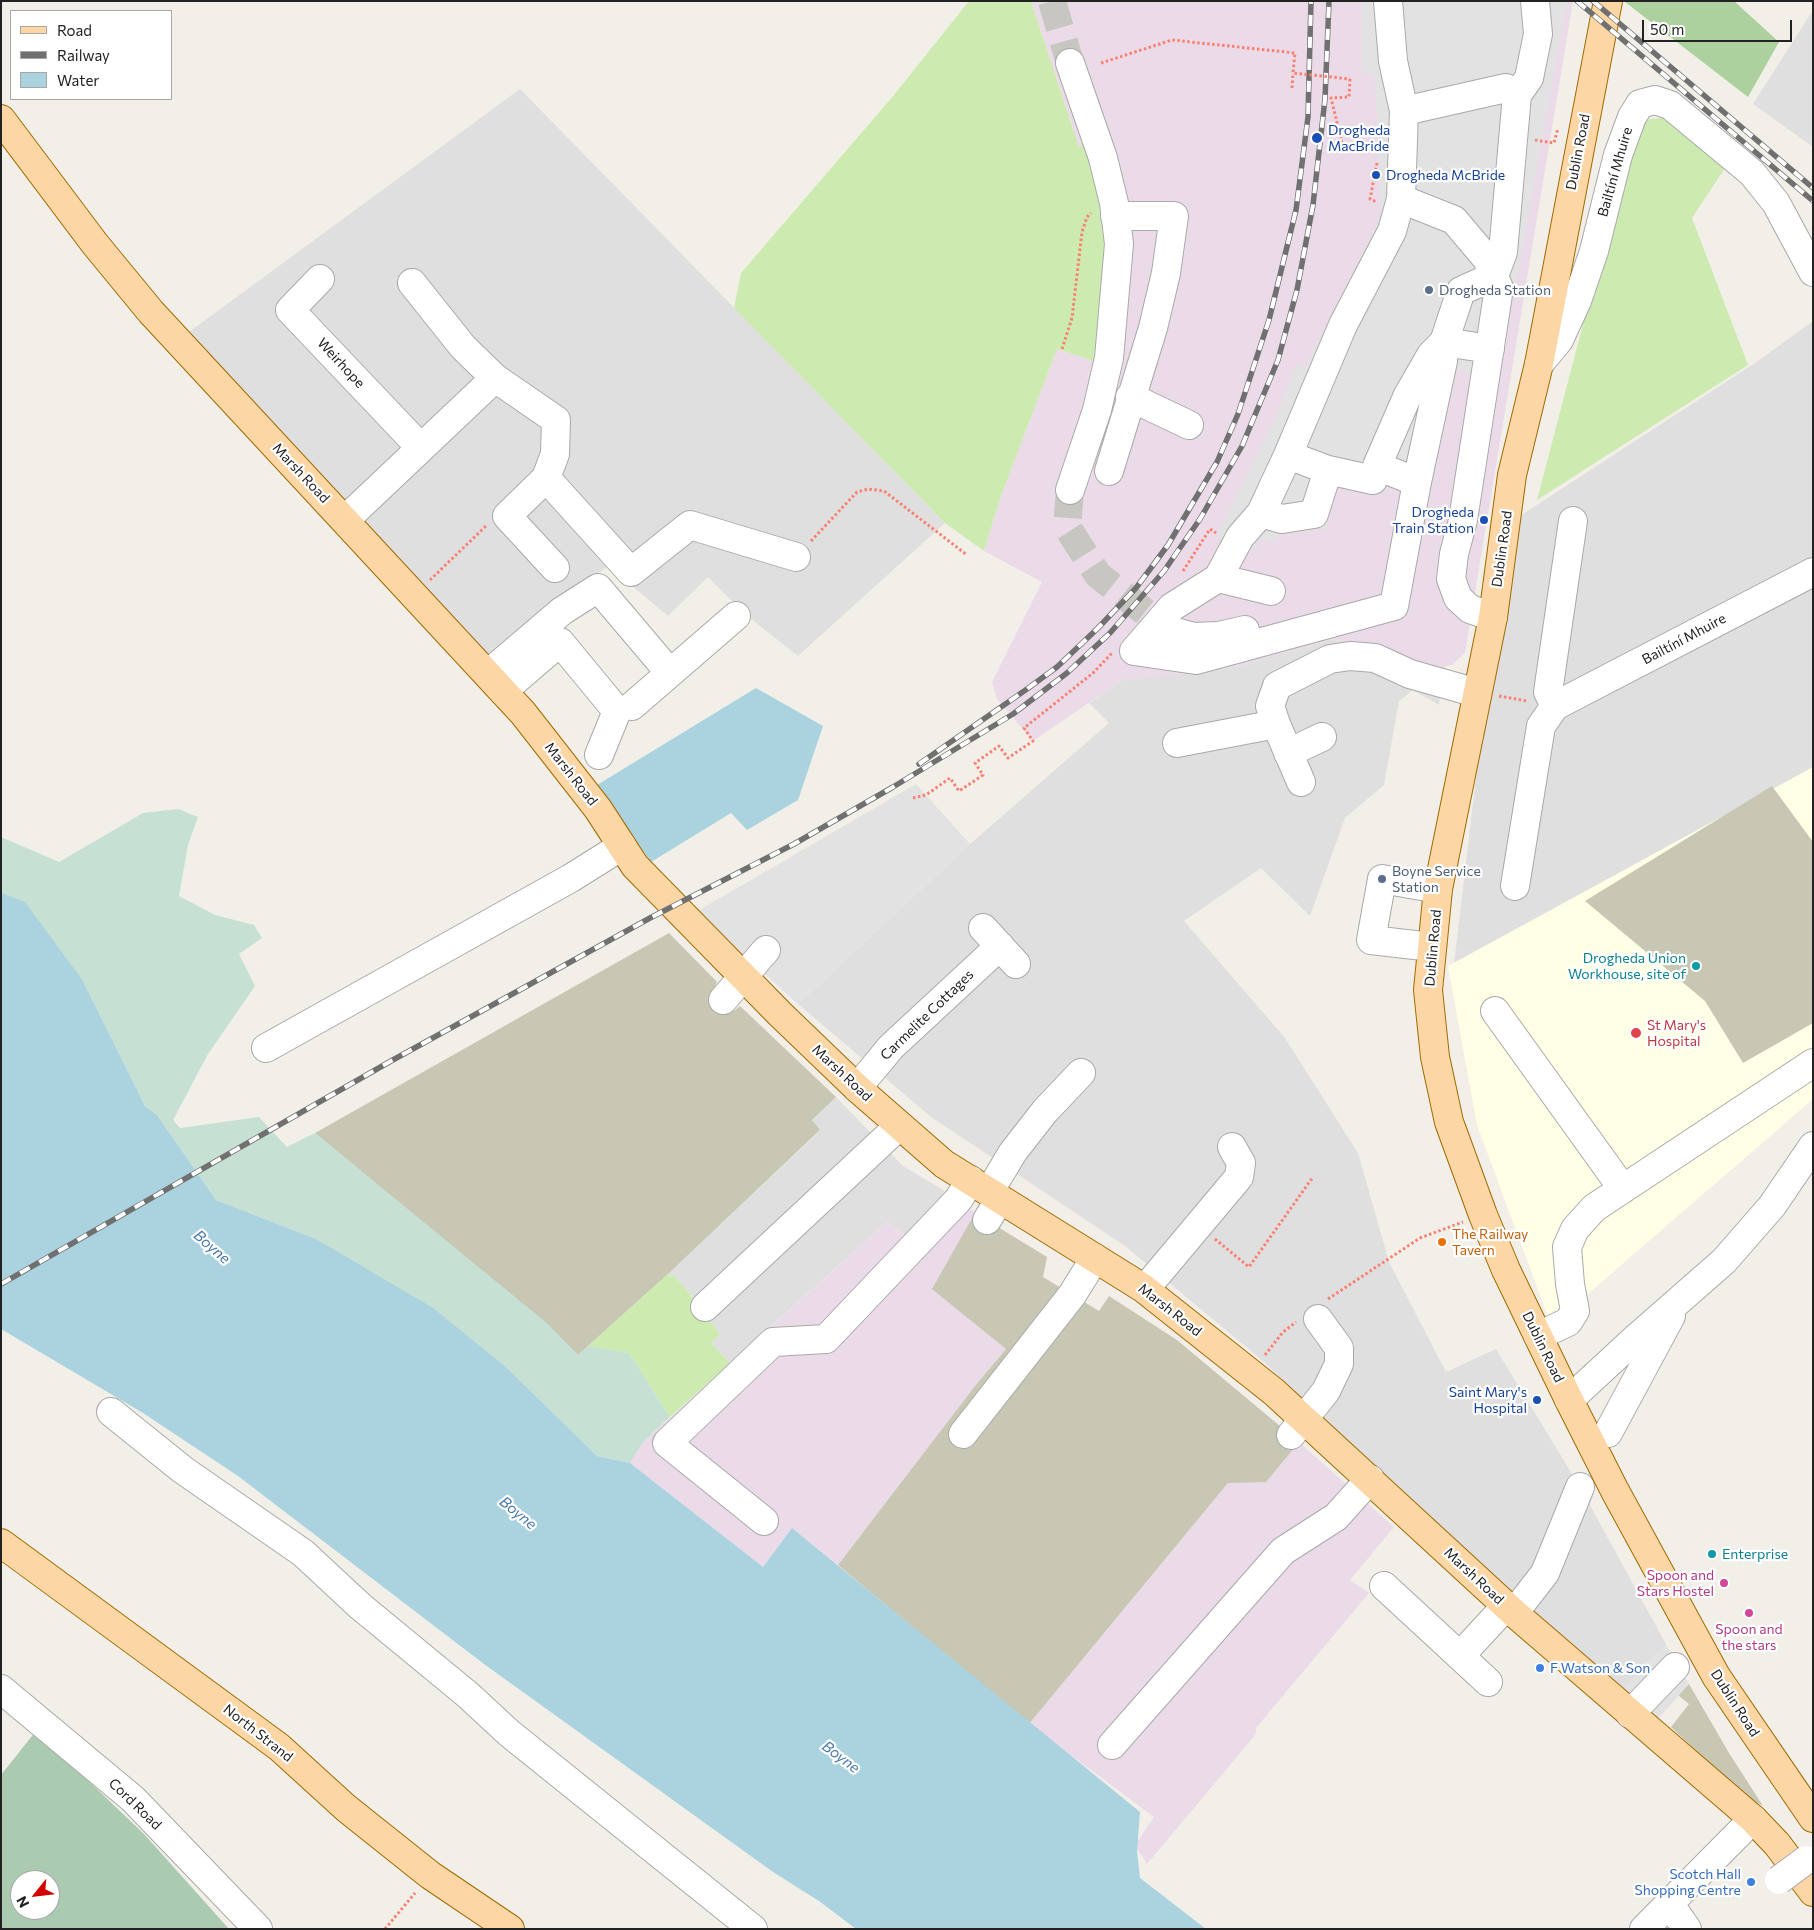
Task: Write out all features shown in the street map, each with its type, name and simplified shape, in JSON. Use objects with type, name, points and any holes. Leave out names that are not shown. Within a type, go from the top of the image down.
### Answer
[{"type":"main road","name":"Dublin Road","points":[[1608,1],[1539,364],[1512,476],[1493,617],[1438,889],[1428,990],[1435,1058],[1449,1122],[1482,1215],[1506,1270],[1569,1400],[1615,1491],[1716,1676],[1813,1818]]},
{"type":"main road","name":"Marsh Road","points":[[1,119],[95,244],[151,312],[523,713],[598,808],[635,866],[857,1088],[899,1126],[987,1198],[1145,1289],[1250,1373],[1297,1427],[1370,1479],[1510,1610],[1753,1818],[1777,1844],[1813,1892]]},
{"type":"main road","name":"North Strand","points":[[1,1543],[279,1747],[346,1808],[430,1875],[510,1929]]},
{"type":"street","points":[[1388,1],[1393,61],[1404,111],[1401,199],[1392,231],[1343,325],[1288,455],[1261,513],[1240,537],[1218,578],[1172,607],[1134,651],[1196,660],[1394,606],[1417,482],[1443,361],[1444,342],[1461,291],[1494,276],[1503,252],[1517,95],[1529,78],[1538,34],[1536,1]]},
{"type":"street","points":[[1070,63],[1103,158],[1119,244],[1109,358],[1097,410],[1070,490]]},
{"type":"street","points":[[1404,111],[1506,88],[1517,95]]},
{"type":"street","name":"Bailtíní Mhuire","points":[[1539,364],[1559,340],[1577,301],[1594,251],[1618,155],[1632,117],[1640,104],[1655,100],[1670,105],[1752,173],[1776,203],[1813,272]]},
{"type":"street","points":[[1401,199],[1454,220],[1486,259],[1499,288],[1463,520],[1454,554],[1451,579],[1458,598],[1470,610],[1493,617]]},
{"type":"street","points":[[1109,471],[1130,397],[1153,328],[1166,273],[1174,216],[1114,209]]},
{"type":"street","name":"Weirhope","points":[[320,279],[290,310],[421,448]]},
{"type":"street","points":[[412,283],[463,347],[495,378],[556,420],[555,454],[546,478],[507,516],[555,568]]},
{"type":"street","points":[[1444,342],[1490,350]]},
{"type":"street","points":[[1288,455],[1328,470],[1373,480],[1377,466],[1407,397],[1432,354],[1444,342]]},
{"type":"street","points":[[345,520],[495,378]]},
{"type":"street","points":[[1130,397],[1189,425]]},
{"type":"street","points":[[1377,466],[1417,482]]},
{"type":"street","points":[[1261,513],[1282,519],[1314,514],[1328,470]]},
{"type":"street","points":[[546,478],[631,572],[690,525],[801,551]]},
{"type":"street","points":[[1555,706],[1548,692],[1573,522]]},
{"type":"street","name":"Bailtíní Mhuire","points":[[1515,886],[1541,726],[1555,706],[1813,572]]},
{"type":"street","points":[[1218,578],[1271,591]]},
{"type":"street","points":[[495,683],[562,611],[598,588],[670,673]]},
{"type":"street","points":[[1168,630],[1194,637],[1219,636],[1398,590]]},
{"type":"street","points":[[632,706],[736,616]]},
{"type":"street","points":[[495,683],[560,642],[617,711],[600,755]]},
{"type":"street","points":[[1301,782],[1270,706],[1277,686],[1330,659],[1344,657],[1375,658],[1410,674],[1477,693]]},
{"type":"street","points":[[1177,744],[1276,724]]},
{"type":"street","points":[[1288,753],[1322,737]]},
{"type":"street","points":[[266,1048],[571,878],[622,846]]},
{"type":"street","points":[[1432,947],[1371,940],[1382,879],[1438,889]]},
{"type":"street","name":"Carmelite Cottages","points":[[857,1088],[891,1048],[1000,946]]},
{"type":"street","points":[[723,1000],[766,950]]},
{"type":"street","points":[[1495,1011],[1623,1189]]},
{"type":"street","points":[[1538,1336],[1568,1322],[1575,1311],[1570,1284],[1567,1247],[1575,1229],[1594,1208],[1813,1063]]},
{"type":"street","points":[[764,1521],[667,1443],[773,1342],[826,1339],[958,1200],[987,1198],[1013,1152],[1044,1111],[1081,1073]]},
{"type":"street","points":[[705,1307],[899,1126]]},
{"type":"street","points":[[1569,1400],[1679,1300],[1724,1262],[1772,1206],[1813,1146]]},
{"type":"street","points":[[1145,1289],[1200,1226],[1239,1177],[1241,1163],[1232,1147]]},
{"type":"street","points":[[963,1434],[1072,1294],[1094,1258]]},
{"type":"street","points":[[1608,1433],[1679,1300]]},
{"type":"street","points":[[1297,1427],[1326,1391],[1339,1364],[1339,1348],[1313,1314]]},
{"type":"street","points":[[111,1412],[183,1470],[303,1553],[360,1606],[509,1733],[753,1929]]},
{"type":"street","points":[[1112,1744],[1283,1551],[1336,1517],[1370,1479]]},
{"type":"street","points":[[1460,1656],[1510,1610],[1545,1573],[1580,1487]]},
{"type":"street","points":[[1384,1586],[1488,1682]]},
{"type":"street","points":[[1630,1714],[1675,1667]]},
{"type":"street","name":"Cord Road","points":[[1,1689],[133,1799],[258,1929]]},
{"type":"street","points":[[1644,1929],[1753,1818]]},
{"type":"street","points":[[1778,1880],[1809,1857]]},
{"type":"street","points":[[1669,1903],[1687,1929]]},
{"type":"path","points":[[1101,63],[1172,40],[1295,53],[1292,88]]},
{"type":"path","points":[[1293,73],[1350,79],[1349,97],[1331,98],[1342,143]]},
{"type":"path","points":[[1526,139],[1554,143],[1558,127],[1582,132]]},
{"type":"path","points":[[1062,349],[1072,318],[1082,232],[1087,217],[1100,206],[1114,209]]},
{"type":"path","points":[[801,551],[857,492],[868,489],[884,491],[967,555]]},
{"type":"path","points":[[414,595],[493,519],[507,516]]},
{"type":"path","points":[[1477,693],[1555,706]]},
{"type":"path","points":[[913,798],[926,795],[950,778],[959,791],[983,775],[975,763],[999,746],[1008,758],[1033,741],[1024,728],[1047,709]]},
{"type":"path","points":[[1200,1226],[1249,1267],[1313,1177]]},
{"type":"path","points":[[1250,1373],[1284,1332],[1313,1314],[1420,1238],[1482,1215]]},
{"type":"path","points":[[385,1929],[430,1875]]},
{"type":"shaded area","points":[[1031,1],[1573,1],[1465,653],[1452,665],[1430,668],[1382,651],[1333,639],[1235,667],[1122,680],[1033,741],[997,699],[992,682],[1042,582],[984,551],[1001,496],[1057,349],[1097,362],[1086,143],[1079,147]]},
{"type":"shaded area","name":"Drogheda Station","points":[[1362,1],[1567,1],[1499,377],[1457,370],[1429,496],[1336,477],[1326,530],[1278,526],[1277,541],[1257,540],[1256,550],[1240,550],[1217,535],[1276,416],[1297,364],[1305,369],[1381,215],[1375,76],[1362,72]]},
{"type":"shaded area","points":[[1813,10],[1813,147],[1753,104]]},
{"type":"shaded area","points":[[520,89],[945,523],[798,656],[746,615],[708,577],[668,616],[608,566],[545,613],[491,660],[189,332]]},
{"type":"shaded area","points":[[1813,321],[1813,769],[1454,964],[1506,525],[1758,361]]},
{"type":"shaded area","points":[[1333,639],[1382,651],[1430,668],[1445,666],[1439,705],[1413,690],[1399,701],[1384,785],[1345,818],[1310,916],[1261,868],[1184,921],[1285,1038],[1358,1153],[1389,1262],[1446,1372],[1496,1349],[1580,1487],[1667,1646],[1647,1662],[1622,1691],[1522,1606],[1263,1361],[1125,1246],[931,1117],[798,1004],[970,844],[1109,723],[1089,703],[1122,680],[1235,667]]},
{"type":"shaded area","name":"St Mary's Hospital","points":[[1813,767],[1813,1099],[1583,1298],[1584,1324],[1558,1338],[1548,1317],[1477,1125],[1448,966]]},
{"type":"shaded area","points":[[916,784],[970,844],[798,1004],[696,912]]},
{"type":"shaded area","points":[[1772,786],[1813,842],[1813,1023],[1743,1063],[1705,1001],[1585,901]]},
{"type":"shaded area","points":[[178,809],[198,817],[188,845],[179,896],[215,915],[254,925],[262,938],[239,954],[255,986],[208,1054],[173,1120],[180,1128],[259,1117],[287,1147],[315,1133],[548,1324],[578,1355],[588,1346],[629,1353],[670,1417],[643,1442],[630,1463],[597,1456],[507,1368],[316,1239],[216,1200],[157,1115],[145,1106],[83,981],[1,893],[1,837],[59,862],[143,813]]},
{"type":"shaded area","points":[[669,933],[717,982],[714,989],[734,1011],[740,1006],[836,1097],[812,1120],[820,1130],[667,1275],[578,1355],[550,1328],[315,1133]]},
{"type":"shaded area","points":[[836,1097],[903,1166],[945,1191],[913,1242],[887,1222],[730,1363],[711,1343],[720,1334],[687,1290],[674,1276],[667,1275],[820,1131],[812,1120]]},
{"type":"shaded area","points":[[945,1191],[975,1213],[981,1328],[1006,1349],[975,1386],[838,1565],[792,1528],[763,1567],[630,1463],[643,1442],[887,1222],[913,1242]]},
{"type":"shaded area","points":[[975,1213],[1047,1257],[1043,1277],[1099,1311],[1109,1296],[1177,1340],[1299,1442],[1266,1482],[1228,1483],[1029,1724],[838,1565],[975,1386],[1006,1349],[932,1289]]},
{"type":"shaded area","points":[[1299,1442],[1394,1527],[1350,1580],[1369,1593],[1256,1728],[1256,1734],[1147,1864],[1135,1845],[1154,1817],[1029,1724],[1229,1482]]},
{"type":"shaded area","points":[[1667,1646],[1689,1684],[1657,1720],[1622,1691],[1647,1662]]},
{"type":"shaded area","points":[[1689,1684],[1729,1753],[1763,1806],[1746,1797],[1671,1727],[1689,1704],[1678,1695]]},
{"type":"shaded area","points":[[36,1731],[144,1834],[229,1929],[1,1929],[1,1775]]},
{"type":"green space","points":[[969,1],[1031,1],[1079,147],[1086,143],[1102,200],[1108,262],[1097,362],[1057,349],[1001,496],[984,551],[945,523],[734,308],[741,273],[894,95]]},
{"type":"green space","points":[[1734,1],[1779,42],[1748,97],[1625,2]]},
{"type":"green space","points":[[1667,117],[1727,165],[1692,218],[1748,365],[1537,500],[1631,141],[1644,120]]},
{"type":"green space","points":[[667,1275],[674,1276],[687,1290],[720,1334],[711,1343],[730,1363],[670,1417],[629,1353],[588,1346]]},
{"type":"water","points":[[756,688],[823,726],[798,800],[747,830],[731,813],[651,862],[597,785]]},
{"type":"water","name":"Boyne","points":[[1,893],[25,902],[83,981],[145,1106],[157,1115],[216,1200],[316,1239],[433,1308],[507,1368],[597,1456],[630,1463],[763,1567],[792,1528],[1140,1812],[1137,1852],[1140,1878],[1206,1929],[856,1929],[819,1901],[773,1872],[484,1664],[238,1476],[143,1413],[1,1329]]},
{"type":"tunnel","points":[[1052,1],[1070,63]]},
{"type":"tunnel","points":[[1070,490],[1067,527],[1098,575],[1168,630]]},
{"type":"railway","points":[[919,764],[1057,667],[1098,628],[1136,588],[1168,545],[1217,462],[1238,414],[1269,320],[1296,210],[1308,117],[1311,1]]},
{"type":"railway","points":[[1,1284],[391,1061],[650,918],[794,844],[893,787],[1013,714],[1067,673],[1110,633],[1164,571],[1200,519],[1242,446],[1278,360],[1297,290],[1313,205],[1325,99],[1329,1]]},
{"type":"railway","points":[[1577,1],[1813,201]]},
{"type":"railway","points":[[1593,1],[1813,188]]},
{"type":"place","name":"Drogheda MacBride","points":[[1317,138]]},
{"type":"place","name":"Drogheda McBride","points":[[1376,175]]},
{"type":"place","name":"Drogheda Station","points":[[1429,290]]},
{"type":"place","name":"Drogheda Train Station","points":[[1484,520]]},
{"type":"place","name":"Boyne Service Station","points":[[1382,879]]},
{"type":"place","name":"Drogheda Union Workhouse, site of","points":[[1696,966]]},
{"type":"place","name":"St Mary's Hospital","points":[[1636,1033]]},
{"type":"place","name":"The Railway Tavern","points":[[1442,1242]]},
{"type":"place","name":"Saint Mary's Hospital","points":[[1537,1400]]},
{"type":"place","name":"Enterprise","points":[[1712,1554]]},
{"type":"place","name":"Spoon and Stars Hostel","points":[[1724,1583]]},
{"type":"place","name":"Spoon and the stars","points":[[1749,1613]]},
{"type":"place","name":"F Watson & Son","points":[[1540,1668]]},
{"type":"place","name":"Scotch Hall Shopping Centre","points":[[1751,1882]]}]
